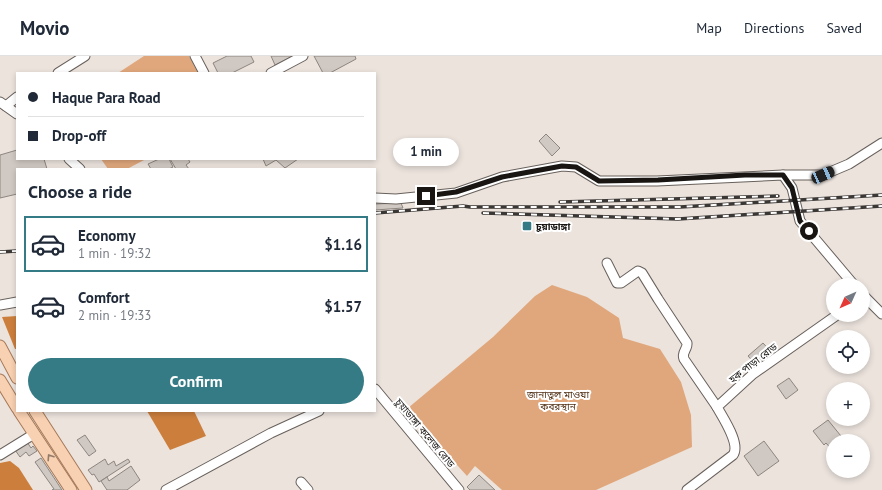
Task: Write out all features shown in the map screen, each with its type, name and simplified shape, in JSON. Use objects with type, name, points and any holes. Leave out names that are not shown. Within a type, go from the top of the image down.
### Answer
[{"type":"main road","points":[[0,346],[16,376]]},
{"type":"main road","points":[[0,380],[16,406]]},
{"type":"main road","points":[[20,412],[71,490]]},
{"type":"main road","points":[[36,412],[86,490]]},
{"type":"street","points":[[60,72],[85,56]]},
{"type":"street","points":[[273,72],[304,56]]},
{"type":"street","points":[[199,57],[204,72]]},
{"type":"street","points":[[16,98],[3,104],[16,113]]},
{"type":"street","points":[[376,198],[396,199],[456,192],[502,177],[562,166],[576,167],[599,181],[734,176],[823,175],[849,164],[882,143]]},
{"type":"street","points":[[70,160],[79,168]]},
{"type":"street","points":[[783,175],[792,188],[800,221],[848,278]]},
{"type":"street","points":[[607,263],[617,283],[621,283],[638,271],[642,273],[687,343],[687,347],[683,353],[684,359],[717,407],[734,440],[735,452],[733,455],[687,490]]},
{"type":"street","points":[[0,304],[16,302]]},
{"type":"street","points":[[870,302],[882,314]]},
{"type":"street","name":"হক পাড়া রোড","points":[[717,407],[753,374],[827,322]]},
{"type":"street","name":"চুয়াডাঙ্গা কলেজ রোড","points":[[376,390],[453,488]]},
{"type":"street","points":[[166,490],[271,433],[317,412]]},
{"type":"street","points":[[0,455],[34,434]]},
{"type":"street","points":[[302,482],[308,490]]},
{"type":"green space","points":[[144,56],[189,56],[197,72],[120,72]]},
{"type":"green space","points":[[102,160],[144,160],[129,168],[107,168]]},
{"type":"green space","name":"জানাতুল মাওয়া কবরস্থান","points":[[552,285],[587,297],[619,318],[623,338],[660,349],[681,382],[691,415],[692,447],[596,490],[502,490],[475,466],[467,476],[430,435],[408,408],[493,337],[535,296]]},
{"type":"shaded area","points":[[16,316],[16,349],[15,349],[2,317]]},
{"type":"shaded area","points":[[148,412],[194,412],[206,436],[170,450]]},
{"type":"shaded area","points":[[10,461],[19,468],[33,490],[0,490],[0,463]]},
{"type":"building","points":[[227,56],[251,56],[254,62],[234,72],[218,72],[213,63]]},
{"type":"building","points":[[271,56],[293,56],[275,65]]},
{"type":"building","points":[[314,56],[355,56],[356,59],[332,72],[322,72]]},
{"type":"building","points":[[546,134],[560,148],[552,156],[539,141]]},
{"type":"building","points":[[16,150],[16,160],[44,160],[47,168],[16,168],[16,194],[0,198],[0,155]]},
{"type":"building","points":[[157,160],[170,160],[173,167],[150,168],[148,164]]},
{"type":"building","points":[[171,160],[189,160],[190,162],[186,165],[188,168],[175,168]]},
{"type":"building","points":[[263,160],[276,160],[266,166]]},
{"type":"building","points":[[276,160],[297,160],[285,168]]},
{"type":"building","points":[[401,203],[403,208],[376,210],[376,204]]},
{"type":"building","points":[[763,343],[774,355],[759,368],[748,356]]},
{"type":"building","points":[[789,378],[798,390],[786,399],[777,386]]},
{"type":"building","points":[[826,421],[826,426],[833,426],[839,434],[826,434],[826,443],[824,445],[813,431]]},
{"type":"building","points":[[85,435],[96,451],[89,456],[77,440]]},
{"type":"building","points":[[764,441],[779,461],[758,476],[744,456]]},
{"type":"building","points":[[27,442],[31,448],[33,446],[37,451],[29,456],[26,452],[20,457],[15,450]]},
{"type":"building","points":[[41,458],[62,490],[52,490],[54,489],[35,462]]},
{"type":"building","points":[[105,459],[108,465],[114,461],[116,466],[128,459],[130,462],[99,482],[94,474],[92,475],[88,470]]},
{"type":"building","points":[[131,466],[140,480],[127,490],[107,490],[101,481],[107,477],[109,481]]},
{"type":"building","points":[[479,475],[495,490],[470,490],[467,487]]},
{"type":"railway","points":[[376,213],[463,206],[680,207],[882,195]]},
{"type":"railway","points":[[560,202],[778,196]]},
{"type":"railway","points":[[483,213],[678,219],[882,206]]},
{"type":"railway","points":[[0,252],[16,251]]},
{"type":"place","name":"চুয়াডাঙ্গা","points":[[527,226]]},
{"type":"route","points":[[426,196],[456,192],[502,177],[562,166],[576,167],[599,181],[658,180],[745,175],[783,175],[792,188],[800,221],[809,231]]}]
